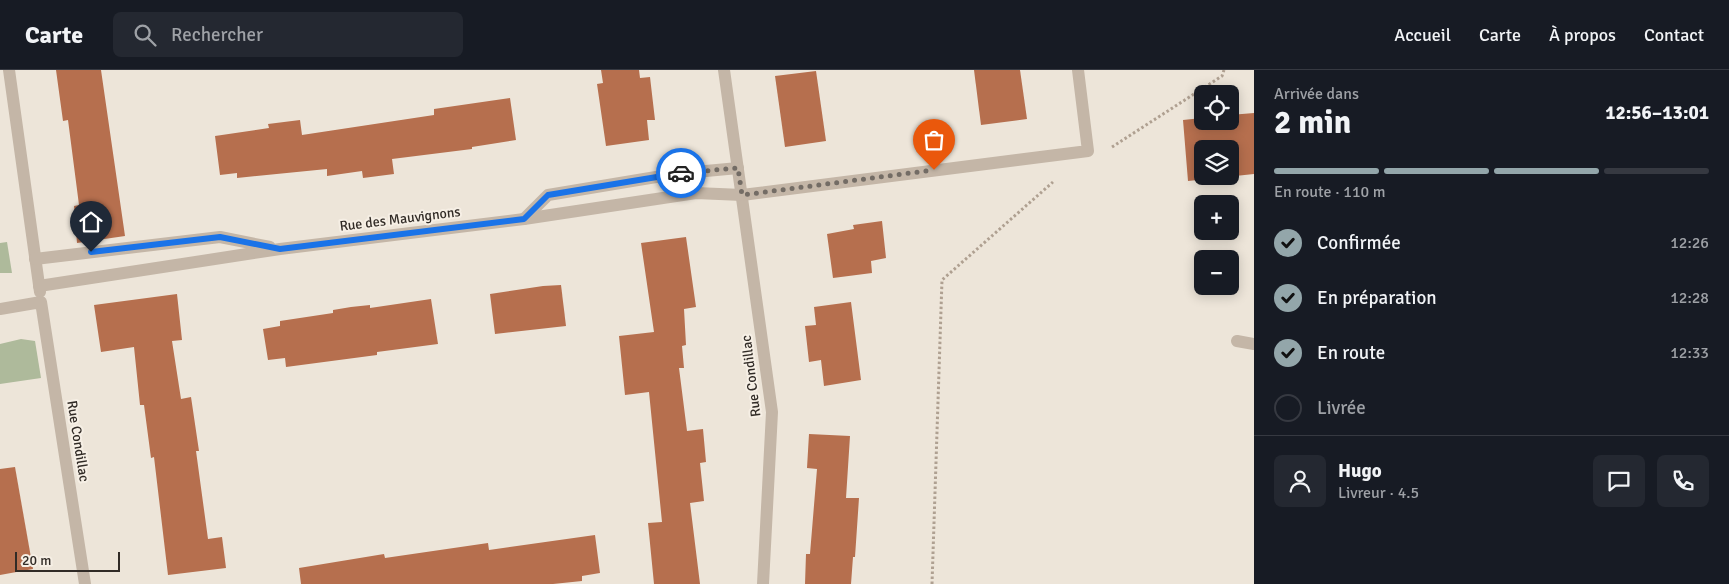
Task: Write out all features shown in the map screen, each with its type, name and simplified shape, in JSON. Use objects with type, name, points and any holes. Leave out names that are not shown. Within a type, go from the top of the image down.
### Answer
[{"type":"street","name":"Rue Condillac","points":[[9,70],[38,286],[85,584]]},
{"type":"street","points":[[724,70],[742,195]]},
{"type":"street","points":[[1078,70],[1088,151]]},
{"type":"street","name":"Rue des Mauvignons","points":[[38,286],[280,249],[524,219],[696,193],[742,195],[1088,151]]},
{"type":"street","points":[[524,219],[548,195],[674,174],[738,168]]},
{"type":"street","name":"Rue Condillac","points":[[742,195],[772,412],[762,584]]},
{"type":"street","name":"Rue des Mauvignons","points":[[34,258],[220,237],[280,249]]},
{"type":"street","points":[[0,309],[41,302]]},
{"type":"street","points":[[1237,341],[1254,344]]},
{"type":"path","points":[[932,584],[942,280],[1088,151],[1113,147],[1222,76],[1224,70]]},
{"type":"green space","points":[[7,242],[12,273],[0,273],[0,243]]},
{"type":"green space","points":[[21,339],[35,341],[41,378],[0,384],[0,344]]},
{"type":"building","points":[[56,70],[101,70],[125,236],[77,243],[74,206],[79,205],[68,120],[63,121]]},
{"type":"building","points":[[601,70],[639,70],[640,78],[650,77],[655,120],[647,120],[649,140],[606,146],[597,84],[603,83]]},
{"type":"building","points":[[974,70],[1020,70],[1027,119],[981,125]]},
{"type":"building","points":[[816,71],[826,141],[785,147],[775,76]]},
{"type":"building","points":[[510,98],[516,140],[472,147],[472,149],[392,159],[394,174],[363,178],[362,171],[327,176],[327,169],[237,178],[237,173],[220,175],[215,136],[269,128],[268,124],[300,120],[302,135],[434,115],[434,109]]},
{"type":"building","points":[[1254,113],[1254,174],[1239,176],[1239,140],[1194,140],[1194,180],[1188,181],[1183,120],[1194,119],[1194,130],[1239,130],[1239,114]]},
{"type":"building","points":[[882,221],[886,258],[871,261],[872,273],[833,278],[827,234],[854,229],[853,225]]},
{"type":"building","points":[[686,237],[696,307],[684,309],[686,345],[682,346],[684,368],[679,368],[687,431],[703,429],[706,462],[700,463],[704,501],[690,503],[700,584],[654,584],[648,523],[662,522],[649,392],[625,395],[619,336],[654,332],[641,243]]},
{"type":"building","points":[[561,285],[566,326],[495,334],[490,294]]},
{"type":"building","points":[[177,294],[182,340],[172,341],[181,399],[191,397],[199,451],[196,451],[208,539],[222,537],[226,568],[168,575],[154,457],[151,458],[144,405],[140,405],[134,347],[101,352],[94,305]]},
{"type":"building","points":[[431,299],[438,344],[377,352],[377,355],[286,367],[285,358],[268,360],[263,329],[280,326],[280,321],[333,313],[333,310],[351,307],[370,305],[370,308]]},
{"type":"building","points":[[851,302],[861,380],[824,386],[821,360],[809,362],[805,326],[816,325],[814,307]]},
{"type":"building","points":[[809,434],[850,436],[846,498],[859,498],[851,584],[805,584],[806,554],[810,554],[817,469],[807,468]]},
{"type":"building","points":[[15,467],[33,569],[0,575],[0,469]]},
{"type":"building","points":[[595,535],[600,573],[582,576],[582,581],[553,584],[301,584],[299,568],[384,554],[385,558],[488,543],[489,550]]},
{"type":"way so far","points":[[681,173],[738,168],[742,195],[934,170]]},
{"type":"route","points":[[91,252],[220,237],[280,249],[524,219],[548,195],[681,173]]}]
